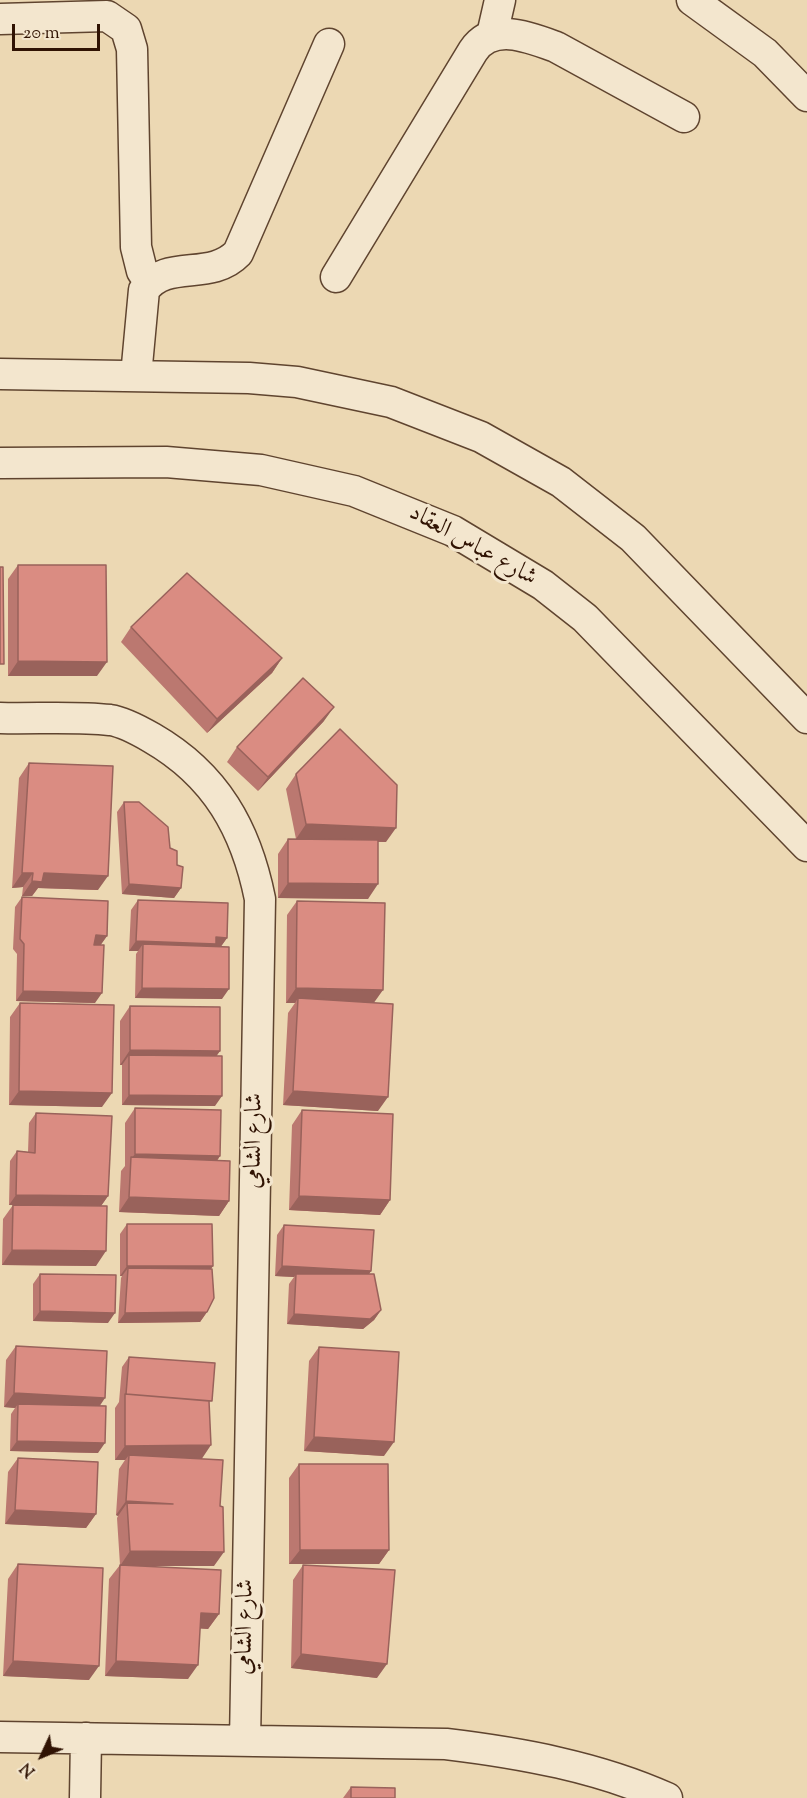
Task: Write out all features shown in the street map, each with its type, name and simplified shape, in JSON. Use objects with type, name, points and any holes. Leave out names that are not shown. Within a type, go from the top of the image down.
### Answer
[{"type":"street","points":[[492,35],[500,0]]},
{"type":"street","points":[[692,0],[765,53],[807,96]]},
{"type":"street","points":[[0,19],[39,9],[107,16],[126,29],[131,38],[136,247],[142,271],[150,283]]},
{"type":"street","points":[[336,277],[473,51],[484,38],[502,34],[534,39],[556,47],[684,117]]},
{"type":"street","points":[[136,376],[144,290],[164,274],[215,268],[231,261],[238,253],[329,44]]},
{"type":"street","points":[[0,374],[249,378],[344,390],[391,402],[481,436],[561,482],[633,538],[807,718]]},
{"type":"street","name":"شارع عباس العقاد","points":[[0,462],[166,462],[261,470],[354,491],[453,531],[543,585],[585,618],[807,846]]},
{"type":"street","name":"شارع الشامي","points":[[0,718],[112,720],[168,747],[193,767],[215,790],[232,815],[245,842],[254,870],[260,899],[245,1741]]},
{"type":"street","points":[[0,1737],[446,1744],[501,1751],[608,1776],[667,1798]]},
{"type":"street","points":[[85,1798],[86,1738]]},
{"type":"building","points":[[18,565],[106,565],[107,662],[18,661]]},
{"type":"building","points":[[0,567],[3,567],[4,664],[0,664]]},
{"type":"building","points":[[187,573],[282,658],[217,719],[131,627]]},
{"type":"building","points":[[303,678],[334,707],[268,777],[237,747]]},
{"type":"building","points":[[340,729],[397,785],[396,828],[306,824],[296,774]]},
{"type":"building","points":[[29,763],[113,766],[108,876],[44,873],[42,882],[32,881],[33,873],[22,873]]},
{"type":"building","points":[[124,802],[139,802],[168,827],[170,848],[177,851],[177,865],[183,867],[181,888],[129,884]]},
{"type":"building","points":[[288,839],[378,840],[378,884],[288,883]]},
{"type":"building","points":[[22,897],[108,901],[107,936],[96,935],[94,945],[104,945],[102,993],[23,991],[24,944],[20,939]]},
{"type":"building","points":[[138,900],[228,903],[227,938],[216,937],[216,944],[136,941]]},
{"type":"building","points":[[297,901],[385,903],[383,990],[296,988]]},
{"type":"building","points":[[143,944],[229,947],[229,989],[142,988]]},
{"type":"building","points":[[298,998],[393,1004],[388,1097],[293,1091]]},
{"type":"building","points":[[20,1003],[114,1005],[112,1093],[19,1091]]},
{"type":"building","points":[[130,1006],[220,1007],[220,1051],[130,1050]]},
{"type":"building","points":[[129,1055],[222,1056],[222,1096],[129,1095]]},
{"type":"building","points":[[135,1108],[221,1110],[220,1156],[135,1154]]},
{"type":"building","points":[[302,1110],[393,1114],[390,1200],[299,1196]]},
{"type":"building","points":[[36,1113],[112,1116],[108,1196],[16,1195],[17,1151],[35,1153]]},
{"type":"building","points":[[131,1157],[230,1161],[229,1201],[129,1197]]},
{"type":"building","points":[[13,1205],[107,1206],[106,1251],[12,1250]]},
{"type":"building","points":[[127,1224],[212,1224],[213,1266],[127,1266]]},
{"type":"building","points":[[284,1225],[374,1230],[371,1271],[282,1266]]},
{"type":"building","points":[[128,1268],[212,1269],[214,1298],[207,1312],[125,1313]]},
{"type":"building","points":[[40,1274],[116,1275],[115,1313],[40,1311]]},
{"type":"building","points":[[296,1274],[374,1274],[381,1310],[370,1319],[294,1314]]},
{"type":"building","points":[[16,1346],[107,1351],[105,1398],[14,1393]]},
{"type":"building","points":[[319,1347],[399,1352],[394,1442],[314,1437]]},
{"type":"building","points":[[129,1357],[215,1363],[212,1401],[126,1394]]},
{"type":"building","points":[[125,1394],[209,1401],[211,1445],[125,1446]]},
{"type":"building","points":[[18,1404],[106,1406],[105,1443],[17,1441]]},
{"type":"building","points":[[129,1455],[223,1460],[220,1506],[223,1507],[224,1552],[130,1551],[127,1503],[173,1504],[126,1501]]},
{"type":"building","points":[[18,1458],[98,1462],[96,1514],[15,1510]]},
{"type":"building","points":[[299,1464],[388,1464],[389,1550],[300,1550]]},
{"type":"building","points":[[18,1564],[103,1568],[99,1666],[13,1661]]},
{"type":"building","points":[[120,1565],[221,1570],[219,1614],[201,1613],[198,1665],[116,1661]]},
{"type":"building","points":[[303,1565],[395,1570],[387,1664],[301,1654]]},
{"type":"building","points":[[351,1787],[395,1788],[395,1798],[351,1798]]}]
